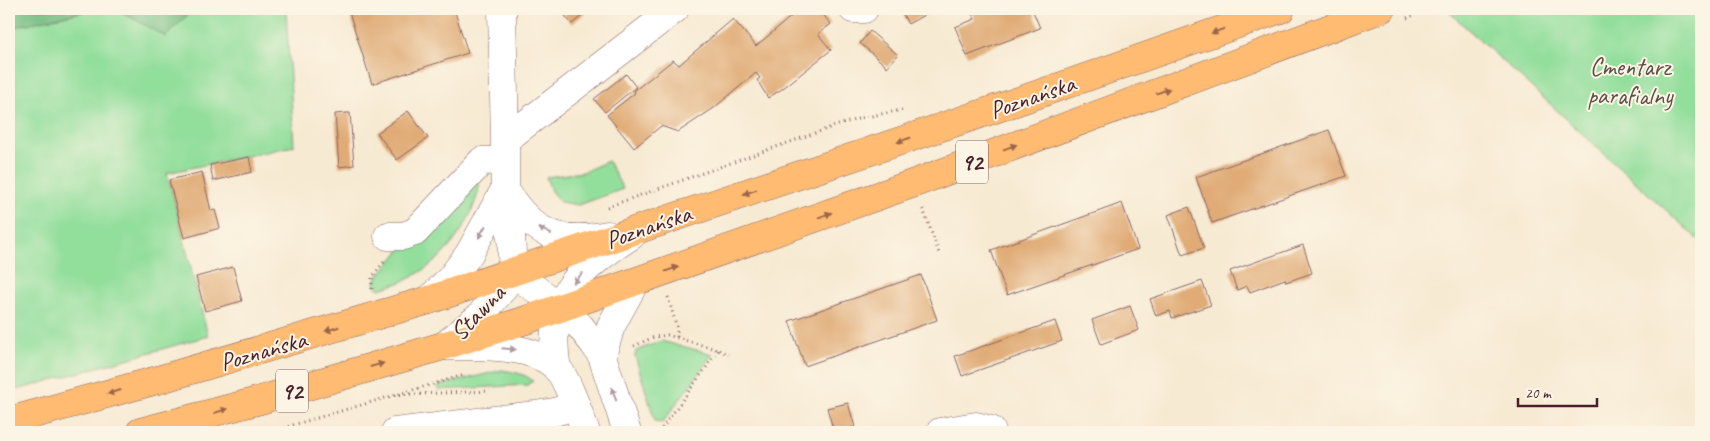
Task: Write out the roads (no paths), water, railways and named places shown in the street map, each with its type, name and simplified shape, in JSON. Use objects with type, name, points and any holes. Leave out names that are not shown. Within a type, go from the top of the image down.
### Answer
[{"type":"main road","name":"Poznańska","points":[[9,420],[161,379],[429,300],[513,273],[1001,107],[1281,9]]},
{"type":"main road","name":"Poznańska","points":[[140,432],[257,401],[443,346],[559,308],[921,181],[1381,9]]},
{"type":"street","name":"Stawna","points":[[443,346],[479,317],[501,291],[513,273],[512,235],[504,189],[502,9]]},
{"type":"street","points":[[388,236],[410,234],[418,230],[482,161],[505,150],[675,9]]},
{"type":"street","points":[[853,9],[864,9]]},
{"type":"street","name":"Stawna","points":[[429,300],[470,254],[504,189]]},
{"type":"street","points":[[504,189],[524,217],[534,225],[554,235],[582,238],[644,228]]},
{"type":"street","points":[[586,432],[576,405],[558,369],[554,335],[559,308],[571,286],[587,269],[606,253],[644,228]]},
{"type":"street","points":[[513,273],[542,292],[580,326],[602,356],[627,432]]},
{"type":"street","points":[[602,356],[611,326],[635,282]]},
{"type":"street","points":[[443,346],[475,346],[526,351],[539,356],[558,369]]},
{"type":"street","points":[[394,432],[535,415],[555,412],[576,405]]},
{"type":"street","points":[[940,432],[976,426],[991,430],[992,432]]},
{"type":"park label","name":"Cmentarz parafialny","points":[[1630,80]]}]
